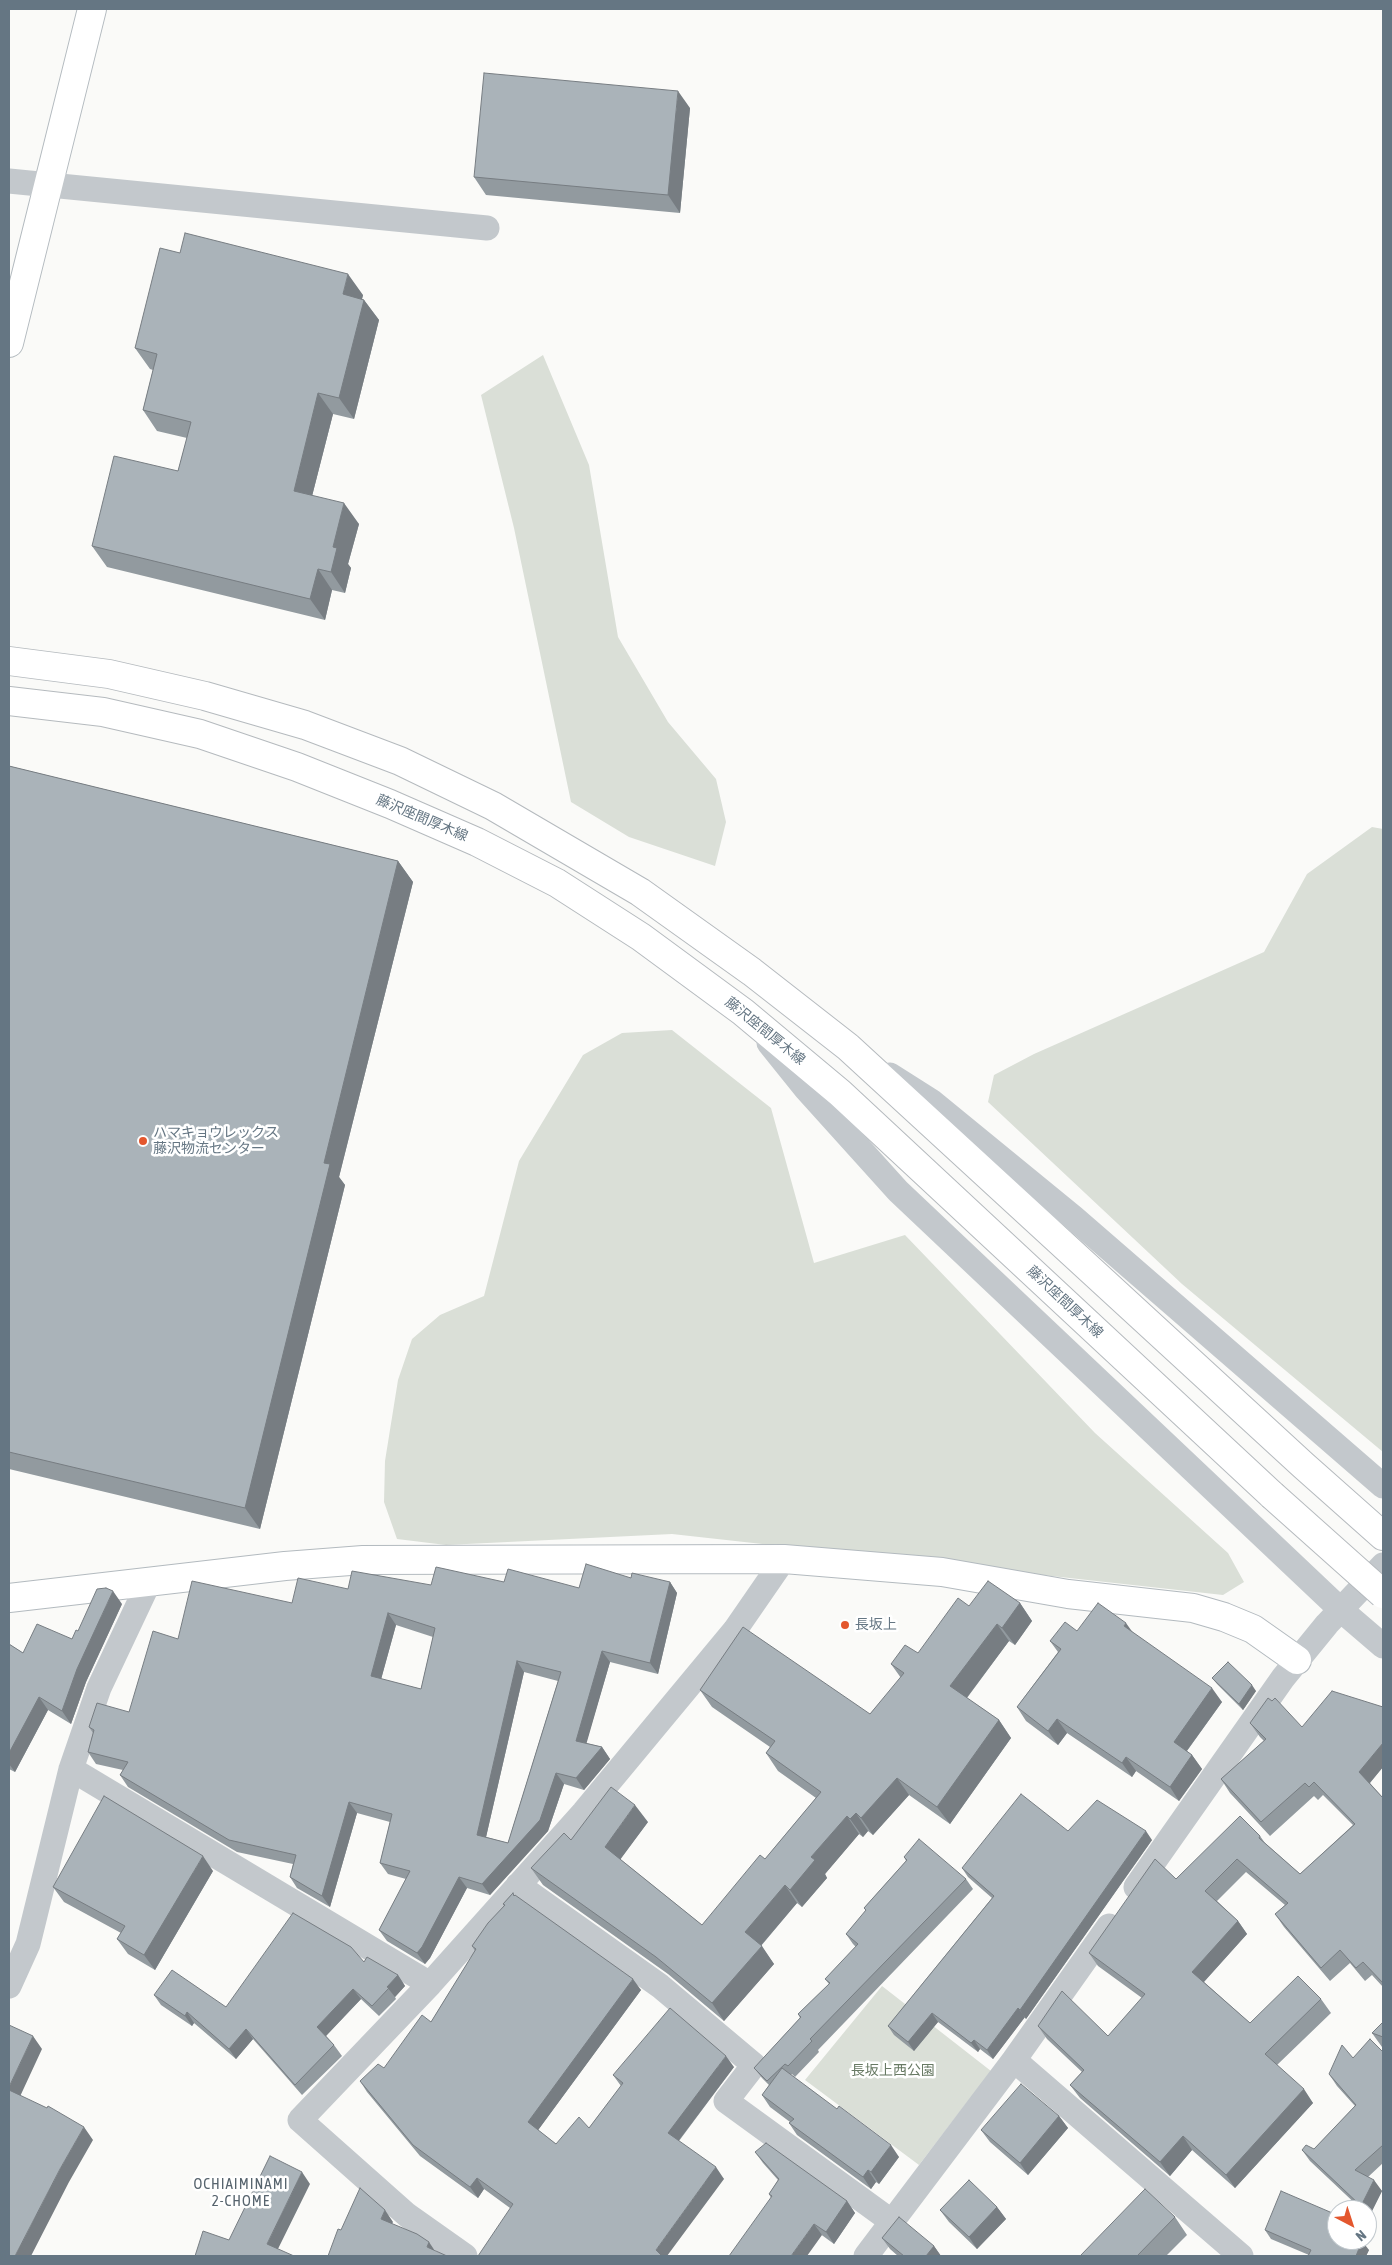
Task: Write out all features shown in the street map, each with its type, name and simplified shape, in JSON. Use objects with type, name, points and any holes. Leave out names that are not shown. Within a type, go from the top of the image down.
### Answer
[{"type":"main road","points":[[9,342],[92,9]]},
{"type":"main road","points":[[9,661],[109,674],[204,696],[305,725],[400,761],[493,806],[640,892],[752,972],[848,1047],[1303,1465],[1383,1536]]},
{"type":"main road","name":"藤沢座間厚木線","points":[[9,701],[103,712],[200,734],[297,767],[390,804],[477,842],[557,883],[641,938],[743,1012],[840,1093],[1272,1495],[1383,1594]]},
{"type":"main road","points":[[9,1598],[285,1566],[363,1560],[784,1559],[942,1572],[1068,1594],[1193,1608],[1224,1616],[1253,1629],[1297,1660]]},
{"type":"street","points":[[9,181],[487,228]]},
{"type":"street","points":[[743,1012],[806,1089],[898,1191],[1341,1610],[1383,1646]]},
{"type":"street","points":[[848,1047],[931,1101],[1074,1218],[1383,1486]]},
{"type":"street","points":[[465,2256],[407,2215],[300,2120],[430,1984],[584,1812],[659,1724],[735,1630],[784,1559]]},
{"type":"street","points":[[866,2256],[1014,2060],[1297,1660],[1383,1565]]},
{"type":"street","points":[[9,1986],[28,1944],[71,1769],[99,1688],[149,1582]]},
{"type":"street","points":[[71,1769],[430,1984]]},
{"type":"street","points":[[518,1885],[660,1986],[754,2065],[726,2101],[891,2221]]},
{"type":"street","points":[[1014,2060],[1241,2256]]},
{"type":"green space","points":[[543,355],[589,465],[618,637],[668,722],[716,779],[726,822],[715,866],[629,837],[571,802],[514,528],[481,395]]},
{"type":"green space","points":[[1372,827],[1383,829],[1383,1452],[1182,1284],[988,1102],[994,1075],[1034,1054],[1264,952],[1307,874]]},
{"type":"green space","points":[[672,1030],[771,1108],[814,1263],[905,1235],[1095,1433],[1228,1553],[1244,1582],[1223,1595],[672,1534],[446,1545],[397,1539],[384,1502],[385,1461],[398,1380],[412,1339],[440,1315],[484,1296],[519,1161],[583,1055],[622,1033]]},
{"type":"green space","name":"長坂上西公園","points":[[882,1986],[991,2071],[919,2165],[805,2080]]},
{"type":"building","points":[[484,73],[678,91],[668,195],[474,177]]},
{"type":"building","points":[[185,233],[348,274],[343,294],[364,300],[339,398],[318,393],[294,491],[344,503],[333,547],[337,548],[331,572],[318,569],[310,599],[92,546],[114,456],[178,471],[191,422],[143,410],[157,354],[135,348],[160,248],[180,253]]},
{"type":"building","points":[[9,766],[398,861],[324,1163],[330,1164],[245,1508],[9,1452]]},
{"type":"building","points":[[586,1564],[631,1578],[632,1573],[670,1582],[650,1663],[602,1651],[576,1741],[602,1747],[576,1778],[556,1773],[540,1820],[482,1884],[459,1877],[417,1953],[379,1930],[410,1871],[380,1863],[392,1814],[349,1802],[322,1896],[290,1877],[296,1855],[229,1840],[120,1775],[128,1762],[88,1752],[94,1730],[89,1727],[97,1703],[129,1712],[153,1631],[178,1639],[192,1581],[292,1603],[298,1578],[348,1589],[352,1571],[431,1585],[436,1567],[504,1582],[508,1569],[579,1588]],"holes":[[[388,1613],[435,1628],[421,1689],[371,1676]],[[517,1661],[561,1672],[508,1843],[477,1835]]]},
{"type":"building","points":[[988,1581],[1020,1603],[1002,1628],[997,1624],[950,1686],[999,1720],[937,1807],[897,1778],[861,1818],[856,1813],[850,1819],[847,1816],[811,1857],[815,1860],[790,1890],[785,1885],[745,1932],[762,1946],[712,2003],[656,1957],[531,1868],[564,1833],[571,1840],[611,1787],[635,1805],[605,1847],[702,1925],[760,1855],[765,1859],[821,1792],[766,1753],[775,1741],[700,1690],[743,1627],[870,1714],[904,1673],[891,1664],[905,1645],[918,1653],[958,1598],[969,1606]]},
{"type":"building","points":[[106,1588],[113,1591],[77,1669],[62,1711],[39,1697],[9,1753],[9,1644],[23,1653],[37,1624],[72,1639],[76,1630],[78,1631],[97,1589]]},
{"type":"building","points":[[1098,1603],[1126,1623],[1124,1626],[1212,1688],[1174,1742],[1192,1755],[1170,1787],[1126,1757],[1122,1763],[1057,1719],[1048,1731],[1017,1707],[1061,1649],[1050,1641],[1065,1622],[1077,1631]]},
{"type":"building","points":[[1228,1662],[1252,1685],[1239,1704],[1212,1678]]},
{"type":"building","points":[[1332,1691],[1383,1707],[1383,1743],[1359,1772],[1383,1798],[1383,1983],[1363,1962],[1356,1968],[1340,1950],[1321,1968],[1275,1914],[1288,1903],[1237,1859],[1205,1891],[1238,1921],[1192,1972],[1250,2023],[1298,1976],[1321,1999],[1265,2054],[1304,2089],[1226,2175],[1183,2136],[1160,2162],[1070,2085],[1084,2070],[1038,2026],[1062,1991],[1108,2036],[1145,1994],[1089,1953],[1155,1859],[1176,1879],[1240,1816],[1260,1836],[1259,1838],[1300,1874],[1355,1824],[1314,1782],[1309,1787],[1305,1783],[1261,1822],[1221,1779],[1266,1739],[1250,1723],[1268,1698],[1272,1701],[1275,1698],[1302,1727]]},
{"type":"building","points":[[1021,1794],[1068,1831],[1097,1800],[1146,1831],[1020,2010],[1018,2008],[987,2050],[974,2040],[971,2043],[932,2013],[908,2042],[888,2026],[994,1896],[962,1868]]},
{"type":"building","points":[[104,1796],[203,1856],[144,1955],[117,1939],[125,1926],[53,1887]]},
{"type":"building","points":[[919,1839],[966,1879],[810,2039],[812,2041],[788,2066],[785,2064],[767,2081],[754,2068],[801,2017],[798,2014],[830,1983],[825,1979],[858,1944],[846,1934],[866,1910],[864,1908],[907,1860],[904,1857]]},
{"type":"building","points":[[513,1893],[514,1896],[633,1979],[528,2122],[556,2144],[579,2117],[589,2128],[623,2083],[613,2075],[670,2008],[726,2056],[668,2133],[716,2167],[656,2250],[662,2256],[478,2256],[513,2204],[477,2178],[470,2187],[413,2145],[360,2081],[378,2064],[384,2068],[422,2015],[431,2022],[476,1949],[472,1946]]},
{"type":"building","points":[[293,1913],[351,1947],[364,1962],[367,1957],[398,1975],[372,2006],[353,1989],[317,2027],[334,2045],[295,2085],[246,2029],[229,2049],[187,2012],[185,2016],[154,1995],[172,1970],[226,2007]]},
{"type":"building","points":[[1383,2022],[1383,2037],[1372,2033]]},
{"type":"building","points":[[9,2025],[33,2036],[9,2087]]},
{"type":"building","points":[[1370,2039],[1383,2052],[1383,2145],[1355,2170],[1374,2180],[1364,2200],[1355,2200],[1302,2150],[1306,2145],[1314,2149],[1356,2105],[1329,2074],[1342,2045],[1353,2058]]},
{"type":"building","points":[[782,2068],[837,2109],[839,2106],[891,2145],[871,2172],[868,2170],[863,2177],[789,2123],[794,2119],[762,2095]]},
{"type":"building","points":[[1021,2084],[1059,2116],[1020,2163],[981,2130]]},
{"type":"building","points":[[9,2090],[47,2108],[48,2106],[84,2127],[15,2256],[9,2256]]},
{"type":"building","points":[[766,2143],[847,2201],[826,2232],[814,2224],[791,2256],[729,2256],[772,2196],[769,2194],[779,2179],[755,2152]]},
{"type":"building","points":[[270,2156],[302,2172],[267,2244],[294,2256],[195,2256],[203,2231],[229,2240]]},
{"type":"building","points":[[969,2180],[997,2207],[969,2237],[940,2210]]},
{"type":"building","points":[[360,2188],[385,2210],[381,2219],[417,2234],[429,2242],[427,2247],[447,2256],[328,2256],[338,2229],[341,2230]]},
{"type":"building","points":[[1145,2189],[1175,2217],[1137,2256],[1080,2256]]},
{"type":"building","points":[[1281,2191],[1327,2211],[1327,2250],[1358,2250],[1356,2256],[1308,2256],[1311,2250],[1265,2230]]},
{"type":"building","points":[[899,2217],[934,2246],[926,2256],[904,2256],[882,2238]]},
{"type":"place","name":"ハマキョウレックス 藤沢物流センター","points":[[143,1141]]},
{"type":"place","name":"長坂上","points":[[845,1625]]},
{"type":"district","name":"OCHIAIMINAMI 2-CHOME","points":[[241,2192]]}]
